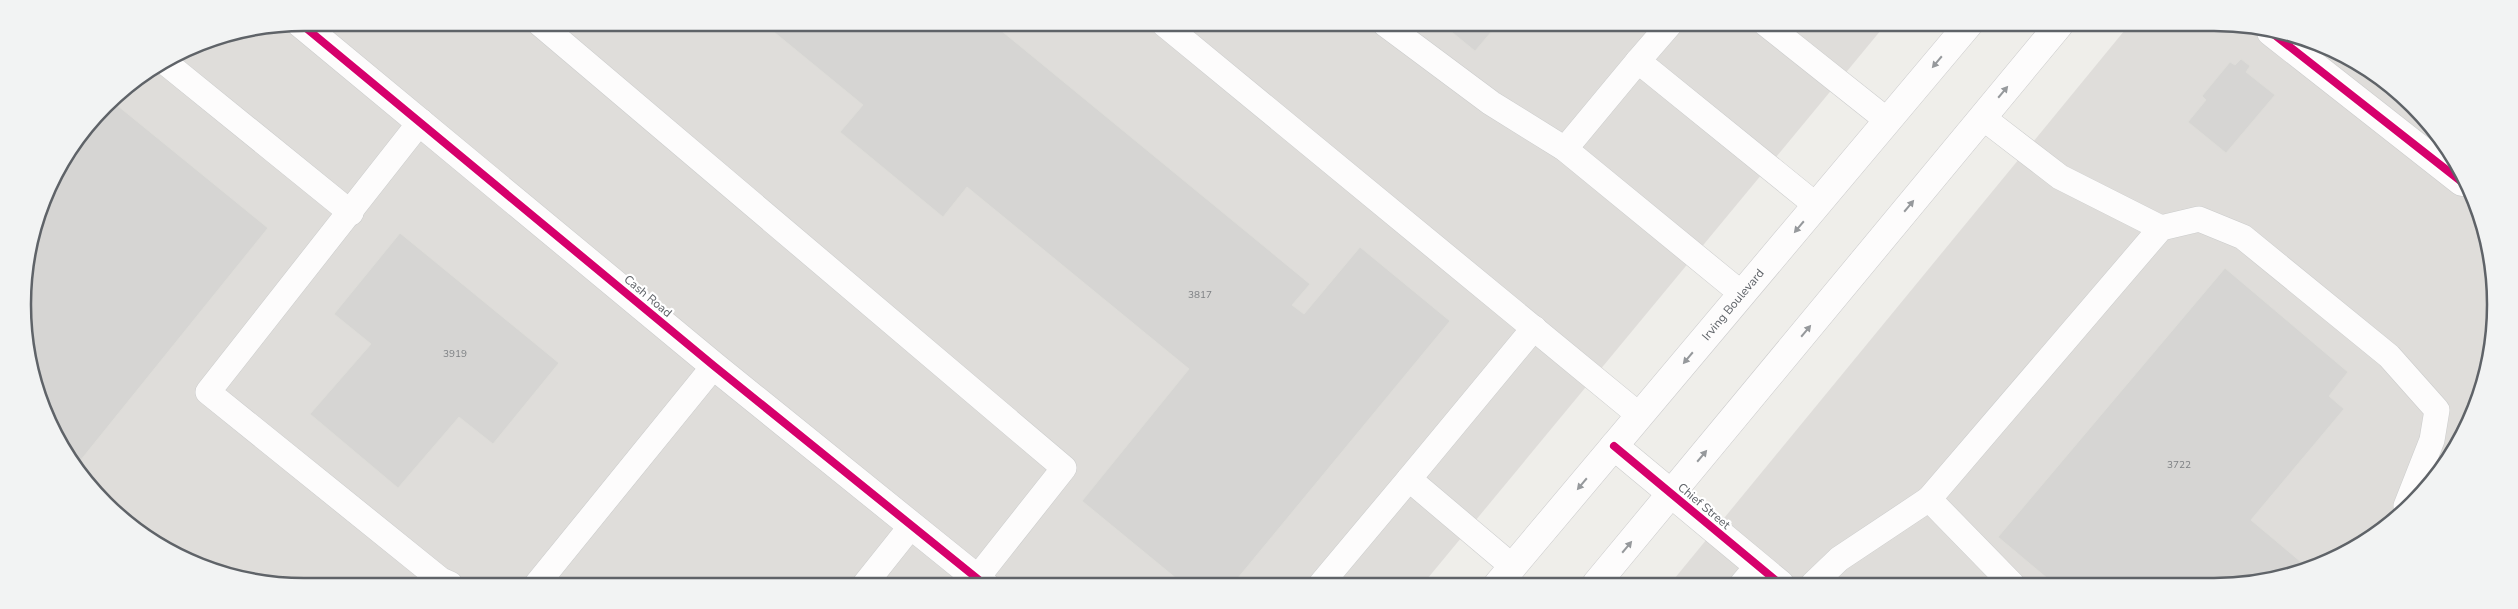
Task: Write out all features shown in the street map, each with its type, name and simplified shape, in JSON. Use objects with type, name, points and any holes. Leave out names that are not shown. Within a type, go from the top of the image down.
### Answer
[{"type":"main road","name":"Cash Road","points":[[309,31],[714,366],[976,578]]},
{"type":"main road","name":"Irving Boulevard","points":[[1505,575],[1963,31]]},
{"type":"main road","points":[[1601,578],[2054,31]]},
{"type":"main road","points":[[2282,40],[2455,176]]},
{"type":"main road","name":"Chief Street","points":[[1614,446],[1671,494],[1750,575]]},
{"type":"lane","points":[[548,31],[1064,468],[982,578]]},
{"type":"lane","points":[[1173,31],[1639,416]]},
{"type":"lane","points":[[1394,31],[1491,103],[1565,149],[1742,294]]},
{"type":"lane","points":[[1565,149],[1664,31]]},
{"type":"lane","points":[[1775,31],[1888,120]]},
{"type":"lane","points":[[1638,61],[1817,206]]},
{"type":"lane","points":[[170,67],[351,213]]},
{"type":"lane","points":[[1982,117],[2060,177],[2161,228]]},
{"type":"lane","points":[[420,122],[351,213],[208,392],[439,578]]},
{"type":"lane","points":[[1819,578],[1839,559],[1929,499],[2161,228],[2199,219],[2243,237],[2389,356],[2437,410],[2432,440],[2411,494]]},
{"type":"lane","points":[[1327,578],[1534,328]]},
{"type":"lane","points":[[542,578],[714,366]]},
{"type":"lane","points":[[1409,479],[1505,575]]},
{"type":"lane","points":[[1929,499],[2006,578]]},
{"type":"lane","points":[[870,578],[912,525]]},
{"type":"shaded area","points":[[304,31],[1880,31],[1428,578],[304,578],[269,575],[217,563],[184,550],[153,532],[111,498],[77,456],[59,425],[46,392],[37,358],[31,304],[37,251],[52,200],[77,153],[111,111],[153,77],[200,52],[251,37]]},
{"type":"shaded area","points":[[2124,31],[2214,31],[2249,34],[2301,46],[2334,59],[2365,77],[2407,111],[2441,153],[2459,184],[2477,234],[2486,287],[2487,304],[2484,340],[2472,392],[2459,425],[2450,441],[2419,485],[2380,521],[2334,550],[2301,563],[2267,572],[2214,578],[1675,578]]},
{"type":"building","points":[[773,31],[1002,31],[1310,284],[1292,305],[1304,314],[1360,247],[1450,321],[1238,578],[1176,578],[1082,501],[1189,369],[967,187],[943,217],[840,132],[863,105]]},
{"type":"building","points":[[1451,31],[1492,31],[1475,51]]},
{"type":"building","points":[[2241,59],[2250,66],[2246,72],[2275,95],[2226,153],[2188,122],[2206,100],[2202,96],[2230,62],[2235,65]]},
{"type":"building","points":[[117,105],[268,228],[80,461],[59,425],[46,392],[37,358],[31,304],[37,251],[52,200],[77,153],[99,124]]},
{"type":"building","points":[[400,233],[559,363],[493,444],[459,417],[398,488],[310,414],[371,344],[334,314]]},
{"type":"building","points":[[2225,268],[2348,372],[2329,396],[2344,409],[2251,520],[2302,563],[2267,572],[2231,577],[2047,578],[1998,537]]},
{"type":"cycle path","points":[[310,31],[714,366],[977,578]]},
{"type":"cycle path","points":[[2282,40],[2455,176]]},
{"type":"cycle path","points":[[1614,446],[1773,578]]}]
